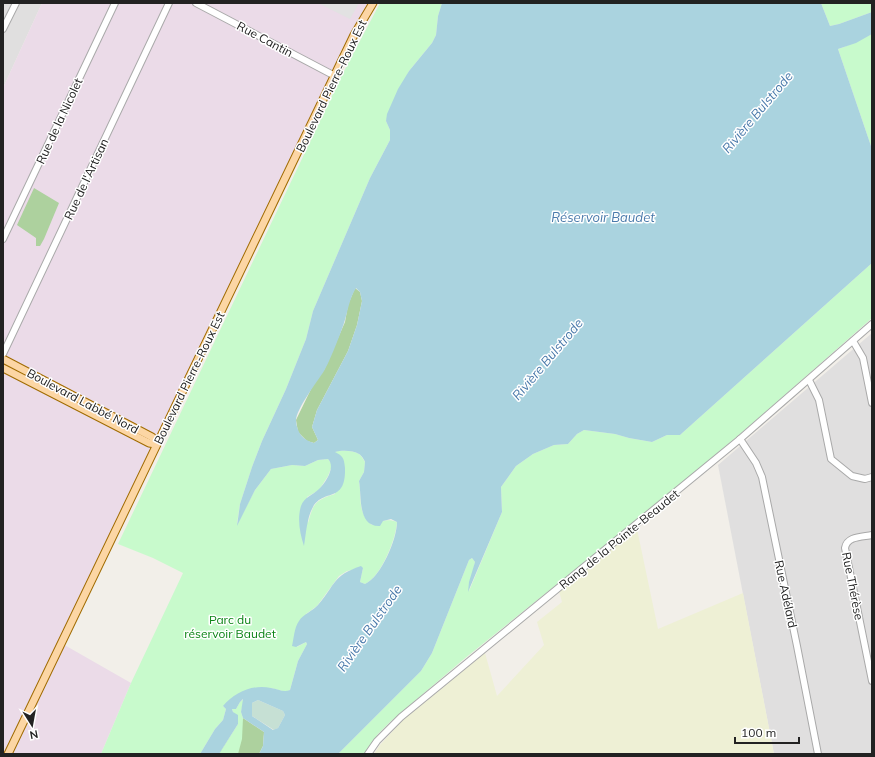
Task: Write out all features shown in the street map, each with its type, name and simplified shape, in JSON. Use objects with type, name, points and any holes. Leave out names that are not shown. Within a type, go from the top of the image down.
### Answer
[{"type":"main road","name":"Boulevard Pierre-Roux Est","points":[[8,754],[354,35],[373,3]]},
{"type":"main road","name":"Boulevard Labbé Nord","points":[[3,359],[152,437],[156,444]]},
{"type":"main road","name":"Boulevard Labbé Nord","points":[[3,368],[149,443],[156,444]]},
{"type":"street","points":[[3,30],[16,3]]},
{"type":"street","name":"Rue de la Nicolet","points":[[3,239],[115,3]]},
{"type":"street","name":"Rue de l'Artisan","points":[[3,354],[169,3]]},
{"type":"street","name":"Rue Cantin","points":[[196,3],[335,76]]},
{"type":"street","name":"Rang de la Pointe-Beaudet","points":[[368,754],[377,741],[401,717],[740,439],[872,324]]},
{"type":"street","points":[[853,341],[863,358],[872,403]]},
{"type":"street","points":[[809,380],[820,400],[831,459],[852,476],[865,479],[872,477]]},
{"type":"street","name":"Rue Adélard","points":[[740,439],[756,463],[762,477],[818,754]]},
{"type":"street","name":"Rue Thérèse","points":[[872,535],[850,540],[846,543],[845,548],[872,681]]},
{"type":"shaded area","points":[[3,3],[42,3],[3,88]]},
{"type":"shaded area","points":[[42,3],[373,3],[61,643],[131,683],[101,754],[3,754],[3,88]]},
{"type":"shaded area","points":[[318,3],[359,3],[350,19]]},
{"type":"shaded area","points":[[872,333],[872,754],[774,754],[718,465]]},
{"type":"green space","name":"Parc du réservoir Baudet","points":[[380,3],[442,3],[438,16],[436,35],[432,43],[409,71],[386,121],[390,130],[390,140],[370,178],[313,311],[306,339],[252,467],[240,504],[237,524],[255,490],[271,469],[292,465],[305,466],[318,460],[328,459],[332,466],[328,476],[319,490],[307,497],[308,523],[313,507],[323,498],[335,494],[334,452],[350,451],[360,455],[365,462],[364,472],[359,481],[362,510],[367,520],[372,525],[387,520],[397,522],[391,547],[382,566],[371,580],[365,584],[360,582],[363,568],[347,571],[339,576],[317,606],[306,614],[297,647],[306,642],[307,644],[298,661],[290,690],[286,692],[271,688],[223,706],[226,709],[223,720],[215,729],[200,754],[101,754],[131,683],[183,573],[153,558],[118,544],[342,75]]},
{"type":"green space","points":[[821,3],[872,3],[872,12],[830,26]]},
{"type":"green space","points":[[872,34],[872,149],[838,49]]},
{"type":"green space","points":[[34,188],[59,203],[40,246],[36,246],[36,238],[17,225]]},
{"type":"green space","points":[[872,263],[872,318],[753,423],[664,498],[464,659],[390,722],[378,734],[364,754],[338,754],[421,671],[432,653],[469,560],[472,558],[475,562],[469,591],[502,512],[501,487],[516,466],[533,454],[554,445],[568,444],[577,434],[584,430],[615,434],[652,442],[667,435],[680,435]]},
{"type":"green space","points":[[355,288],[360,292],[362,301],[357,325],[348,351],[317,410],[312,427],[318,440],[314,443],[307,441],[298,432],[296,420],[313,385],[324,370],[345,322],[348,305]]},
{"type":"green space","points":[[637,529],[658,629],[743,593],[774,754],[374,754],[380,745],[403,720],[485,653],[497,696],[544,645],[537,622],[562,602],[559,591]]},
{"type":"green space","points":[[244,699],[241,712],[243,718],[242,739],[238,754],[219,754],[238,724],[232,709],[236,709],[240,702]]},
{"type":"green space","points":[[258,700],[283,711],[285,715],[278,728],[274,730],[252,716],[252,703]]},
{"type":"green space","points":[[243,718],[264,732],[263,746],[259,754],[219,754]]},
{"type":"water","name":"Réservoir Baudet","points":[[442,3],[821,3],[830,26],[872,12],[872,34],[856,43],[838,49],[872,149],[872,263],[680,435],[667,435],[652,442],[615,434],[584,430],[577,434],[568,444],[554,445],[533,454],[516,466],[501,487],[502,512],[468,592],[469,582],[475,562],[472,558],[469,560],[432,653],[421,671],[338,754],[259,754],[263,746],[264,732],[243,718],[241,712],[243,699],[236,709],[232,709],[233,712],[238,715],[238,724],[219,754],[200,754],[215,729],[223,720],[226,709],[223,706],[233,697],[245,690],[258,687],[283,691],[290,690],[298,661],[307,644],[306,642],[296,647],[292,646],[295,630],[299,621],[303,616],[318,605],[335,581],[345,573],[361,566],[363,568],[360,582],[365,584],[371,580],[377,574],[387,557],[394,538],[397,522],[391,519],[383,521],[380,526],[367,522],[362,510],[359,481],[364,472],[365,462],[359,454],[347,451],[335,452],[343,458],[344,462],[345,468],[342,487],[334,494],[318,501],[313,507],[308,521],[304,546],[301,537],[299,516],[301,506],[304,500],[319,489],[327,479],[331,470],[328,459],[318,460],[305,466],[292,465],[271,469],[255,490],[237,526],[240,504],[252,467],[306,339],[313,311],[370,178],[390,140],[390,130],[386,121],[387,114],[398,89],[409,71],[432,43],[436,35],[438,16]],"holes":[[[356,288],[360,292],[362,301],[357,325],[348,351],[317,410],[312,427],[318,440],[314,443],[304,438],[299,432],[296,421],[297,416],[303,403],[324,371],[335,348]],[[258,700],[283,711],[285,715],[278,728],[273,730],[252,716],[252,703]]]},
{"type":"water label","name":"Rivière Bulstrode","points":[[757,112]]},
{"type":"water label","name":"Rivière Bulstrode","points":[[547,359]]},
{"type":"water label","name":"Rivière Bulstrode","points":[[369,628]]}]
